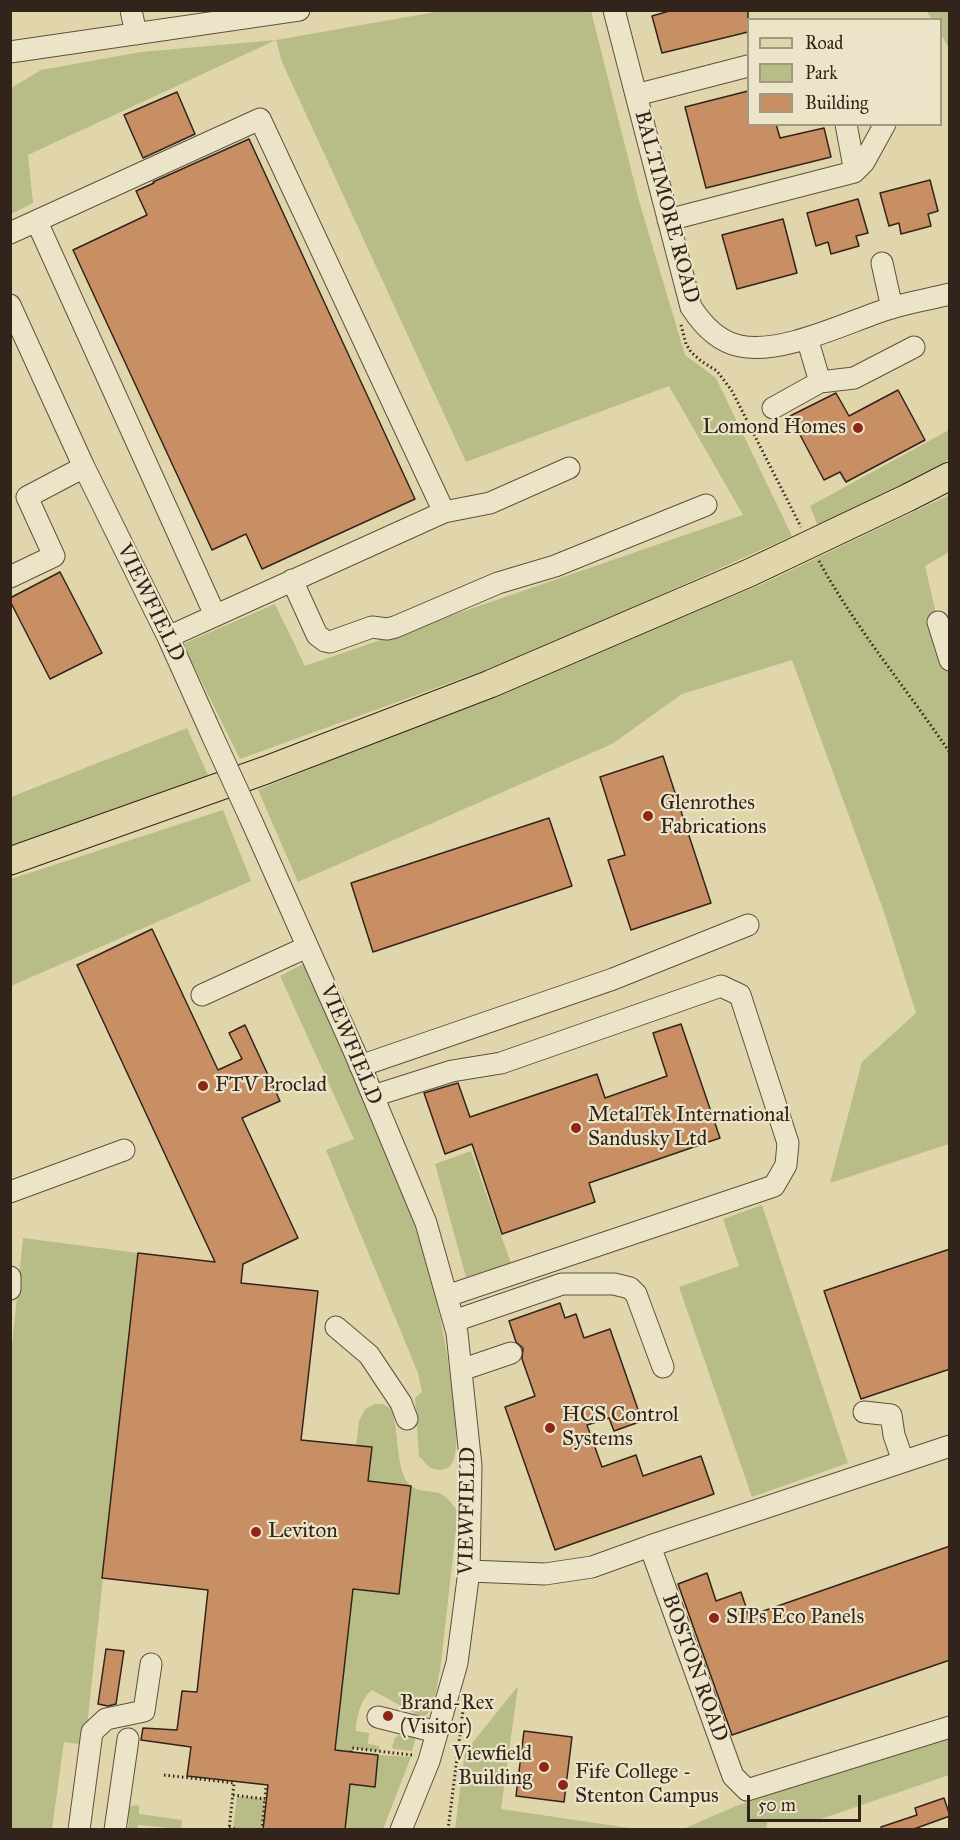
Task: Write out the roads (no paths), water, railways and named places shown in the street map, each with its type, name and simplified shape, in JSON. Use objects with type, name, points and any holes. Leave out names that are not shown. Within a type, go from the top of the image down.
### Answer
[{"type":"main road","points":[[10,861],[266,770],[490,684],[749,573],[950,476]]},
{"type":"street","points":[[132,10],[136,34]]},
{"type":"street","points":[[10,52],[299,10]]},
{"type":"street","name":"BALTIMORE ROAD","points":[[614,10],[691,307],[701,322],[718,336],[740,346],[766,346],[807,338],[892,308],[950,294]]},
{"type":"street","points":[[636,95],[747,66]]},
{"type":"street","points":[[10,233],[260,119],[444,512]]},
{"type":"street","points":[[846,126],[854,172]]},
{"type":"street","points":[[668,219],[854,172],[864,162],[884,126]]},
{"type":"street","points":[[37,222],[215,615]]},
{"type":"street","points":[[882,263],[892,308]]},
{"type":"street","name":"VIEWFIELD","points":[[10,305],[84,467],[168,637],[360,1066],[426,1223],[458,1333],[471,1467],[469,1571],[457,1663],[437,1732],[402,1830]]},
{"type":"street","points":[[807,338],[820,382]]},
{"type":"street","points":[[773,408],[820,382],[854,378],[914,347]]},
{"type":"street","points":[[10,577],[54,556],[27,497],[84,467]]},
{"type":"street","points":[[168,637],[444,512],[490,503],[569,468]]},
{"type":"street","points":[[292,580],[317,635],[325,641],[335,641],[372,627],[390,629],[506,580],[555,566],[706,505]]},
{"type":"street","points":[[938,622],[950,660]]},
{"type":"street","points":[[360,1066],[613,979],[748,924]]},
{"type":"street","points":[[202,995],[307,947]]},
{"type":"street","points":[[373,1096],[452,1071],[501,1063],[721,986],[740,995],[788,1143],[786,1165],[774,1186],[447,1296]]},
{"type":"street","points":[[10,1192],[124,1150]]},
{"type":"street","points":[[10,1278],[10,1289]]},
{"type":"street","points":[[454,1321],[562,1284],[614,1284],[630,1288],[636,1294],[663,1367]]},
{"type":"street","points":[[336,1327],[369,1355],[401,1403],[406,1419]]},
{"type":"street","points":[[461,1370],[510,1353]]},
{"type":"street","points":[[864,1412],[891,1415],[894,1435],[903,1461]]},
{"type":"street","points":[[469,1571],[545,1574],[592,1567],[950,1446]]},
{"type":"street","name":"BOSTON ROAD","points":[[650,1546],[733,1776],[747,1790],[950,1727]]},
{"type":"street","points":[[79,1830],[92,1732],[106,1719],[144,1711],[151,1664]]},
{"type":"street","points":[[378,1717],[437,1732]]},
{"type":"street","points":[[115,1830],[128,1739]]},
{"type":"place","name":"Lomond Homes","points":[[858,428]]},
{"type":"place","name":"Glenrothes Fabrications","points":[[648,816]]},
{"type":"place","name":"FTV Proclad","points":[[203,1086]]},
{"type":"place","name":"MetalTek International Sandusky Ltd","points":[[576,1128]]},
{"type":"place","name":"HCS Control Systems","points":[[550,1428]]},
{"type":"place","name":"Leviton","points":[[256,1532]]},
{"type":"place","name":"SIPs Eco Panels","points":[[714,1618]]},
{"type":"place","name":"Brand-Rex (Visitor)","points":[[388,1716]]},
{"type":"place","name":"Viewfield Building","points":[[544,1767]]},
{"type":"place","name":"Fife College - Stenton Campus","points":[[563,1785]]}]
